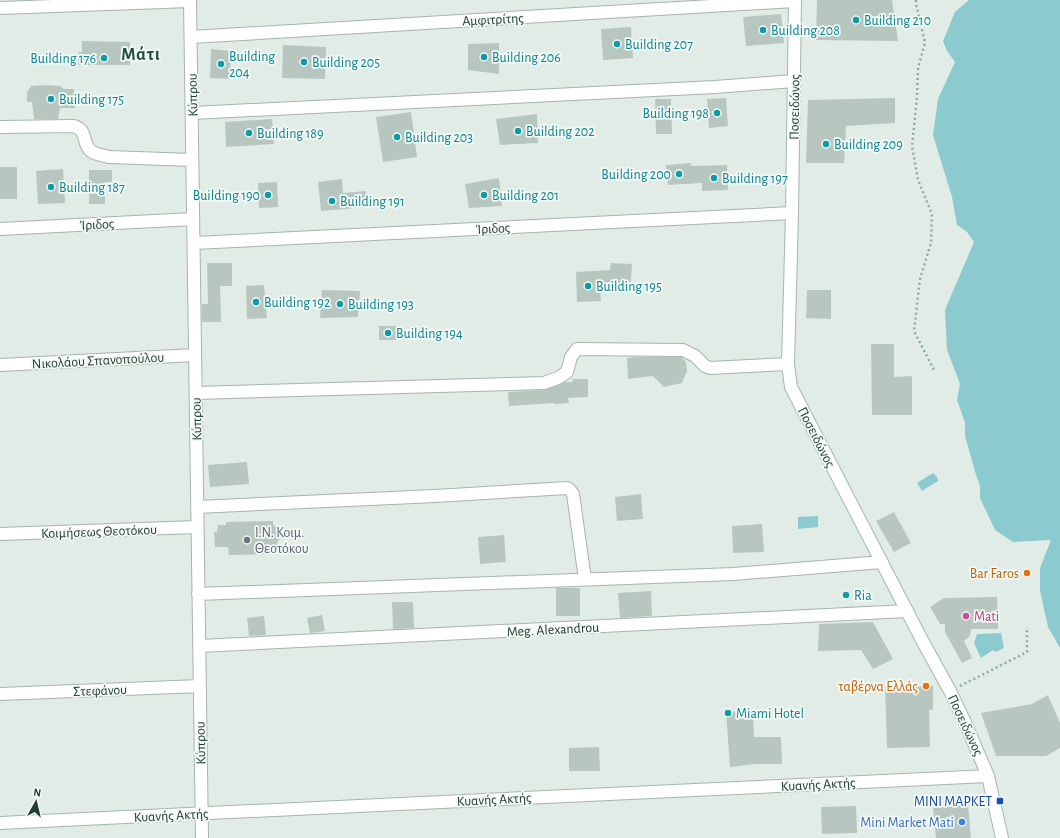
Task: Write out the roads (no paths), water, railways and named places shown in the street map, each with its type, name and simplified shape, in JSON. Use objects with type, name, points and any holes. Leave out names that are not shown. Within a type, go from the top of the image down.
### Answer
[{"type":"street","name":"Κύπρου","points":[[190,1],[202,838]]},
{"type":"street","points":[[0,8],[190,1]]},
{"type":"street","name":"Αμφιτρίτης","points":[[191,37],[795,1]]},
{"type":"street","name":"Ποσειδώνος","points":[[795,1],[788,364],[792,387],[907,611],[950,691],[988,776],[1002,838]]},
{"type":"street","points":[[192,113],[707,87],[794,81]]},
{"type":"street","points":[[0,127],[74,126],[83,132],[88,148],[92,152],[109,157],[192,160]]},
{"type":"street","name":"Ίριδος","points":[[194,243],[792,213]]},
{"type":"street","name":"Ίριδος","points":[[0,229],[193,219]]},
{"type":"street","points":[[196,393],[544,383],[558,378],[567,372],[571,357],[577,349],[683,350],[695,356],[705,366],[710,368],[788,364]]},
{"type":"street","name":"Νικολάου Σπανοπούλου","points":[[0,365],[195,355]]},
{"type":"street","points":[[197,507],[427,497],[567,488],[573,494],[585,579]]},
{"type":"street","name":"Κοιμήσεως Θεοτόκου","points":[[0,534],[198,527]]},
{"type":"street","points":[[198,594],[733,574],[882,562]]},
{"type":"street","name":"Meg. Alexandrou","points":[[199,646],[907,611]]},
{"type":"street","name":"Στεφάνου","points":[[0,694],[200,686]]},
{"type":"street","name":"Κυανής Ακτής","points":[[0,823],[988,776]]},
{"type":"water","points":[[969,0],[1060,0],[1060,648],[1048,627],[1040,591],[1040,568],[1051,540],[1013,542],[995,530],[980,498],[980,486],[965,436],[965,423],[957,400],[960,384],[947,350],[945,310],[974,242],[967,232],[957,225],[952,197],[933,135],[938,99],[955,62],[947,51],[943,41],[955,12]]},
{"type":"water","points":[[933,473],[937,477],[938,481],[922,491],[917,483]]},
{"type":"water","points":[[818,516],[818,527],[798,529],[798,517]]},
{"type":"water","points":[[1001,633],[1004,648],[996,652],[993,650],[981,658],[974,643],[977,634]]},
{"type":"place","name":"Building 210","points":[[856,20]]},
{"type":"place","name":"Building 208","points":[[763,30]]},
{"type":"place","name":"Building 207","points":[[617,44]]},
{"type":"place","name":"Building 206","points":[[484,57]]},
{"type":"place","name":"Building 176","points":[[104,58]]},
{"type":"place","name":"Building 205","points":[[304,62]]},
{"type":"place","name":"Building 204","points":[[221,64]]},
{"type":"place","name":"Building 175","points":[[51,99]]},
{"type":"place","name":"Building 198","points":[[717,113]]},
{"type":"place","name":"Building 202","points":[[518,131]]},
{"type":"place","name":"Building 189","points":[[249,133]]},
{"type":"place","name":"Building 203","points":[[397,137]]},
{"type":"place","name":"Building 209","points":[[826,144]]},
{"type":"place","name":"Building 200","points":[[679,174]]},
{"type":"place","name":"Building 197","points":[[714,178]]},
{"type":"place","name":"Building 187","points":[[51,187]]},
{"type":"place","name":"Building 190","points":[[268,195]]},
{"type":"place","name":"Building 201","points":[[484,195]]},
{"type":"place","name":"Building 191","points":[[332,201]]},
{"type":"place","name":"Building 195","points":[[588,286]]},
{"type":"place","name":"Building 192","points":[[256,302]]},
{"type":"place","name":"Building 193","points":[[340,304]]},
{"type":"place","name":"Building 194","points":[[388,333]]},
{"type":"place","name":"Ι.Ν. Κοιμ. Θεοτόκου","points":[[247,540]]},
{"type":"place","name":"Bar Faros","points":[[1027,573]]},
{"type":"place","name":"Ria","points":[[846,595]]},
{"type":"place","name":"Mati","points":[[966,616]]},
{"type":"place","name":"ταβέρνα Ελλάς","points":[[926,686]]},
{"type":"place","name":"Miami Hotel","points":[[728,713]]},
{"type":"place","name":"ΜΙΝΙ ΜΑΡΚΕΤ","points":[[1000,801]]},
{"type":"place","name":"Mini Market Mati","points":[[962,822]]},
{"type":"district","name":"Μάτι","points":[[141,54]]}]
